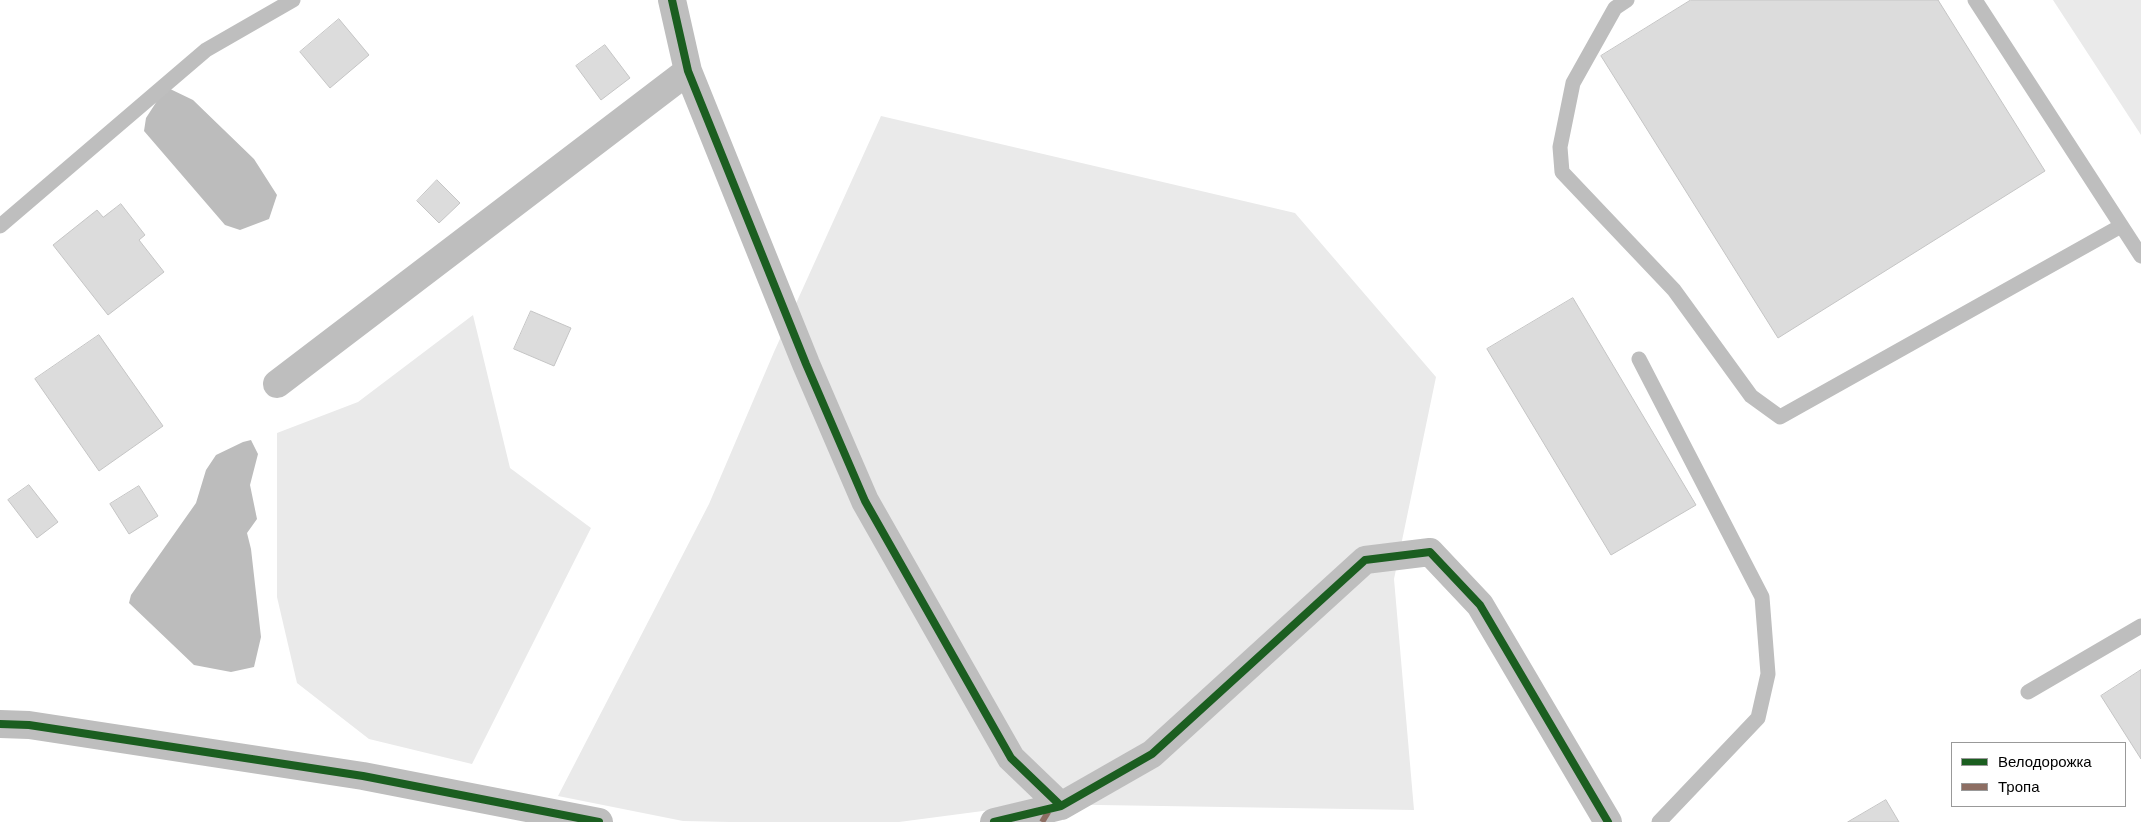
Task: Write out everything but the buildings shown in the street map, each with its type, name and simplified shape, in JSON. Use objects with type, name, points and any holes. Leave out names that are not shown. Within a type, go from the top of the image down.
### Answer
[{"type":"street","points":[[672,0],[688,71],[806,364],[865,502],[1012,758],[1060,806]]},
{"type":"street","points":[[276,384],[688,71]]},
{"type":"street","points":[[994,822],[1060,806],[1152,754],[1365,560],[1430,552],[1480,605],[1608,822]]},
{"type":"street","points":[[0,724],[29,724],[363,776],[599,822]]},
{"type":"lane","points":[[0,226],[206,50],[293,0]]},
{"type":"lane","points":[[1627,0],[1615,8],[1573,83],[1560,147],[1562,172],[1674,290],[1751,396],[1780,417],[2121,226]]},
{"type":"lane","points":[[1975,0],[2141,256]]},
{"type":"lane","points":[[1639,359],[1762,597],[1768,674],[1758,718],[1659,822]]},
{"type":"lane","points":[[2028,692],[2141,626]]},
{"type":"shaded area","points":[[2053,0],[2141,0],[2141,135]]},
{"type":"shaded area","points":[[166,87],[193,100],[254,159],[277,195],[269,219],[240,230],[225,225],[144,131],[146,118]]},
{"type":"shaded area","points":[[881,116],[1295,213],[1436,377],[1394,579],[1414,810],[1036,804],[899,822],[730,822],[683,821],[558,796],[709,504],[774,352]]},
{"type":"shaded area","points":[[473,315],[510,468],[591,528],[472,764],[369,739],[297,683],[277,597],[277,433],[358,402]]},
{"type":"shaded area","points":[[251,440],[258,454],[250,485],[257,519],[247,533],[251,549],[261,637],[254,667],[231,672],[194,665],[129,603],[131,595],[196,503],[206,470],[216,455]]},
{"type":"marked path","points":[[1042,822],[1050,809]]},
{"type":"cycle path","points":[[672,0],[688,71],[806,364],[865,501],[1011,758],[1061,806]]},
{"type":"cycle path","points":[[994,822],[1061,806],[1152,754],[1365,560],[1430,552],[1480,605],[1608,822]]},
{"type":"cycle path","points":[[0,724],[29,725],[363,776],[599,822]]}]
